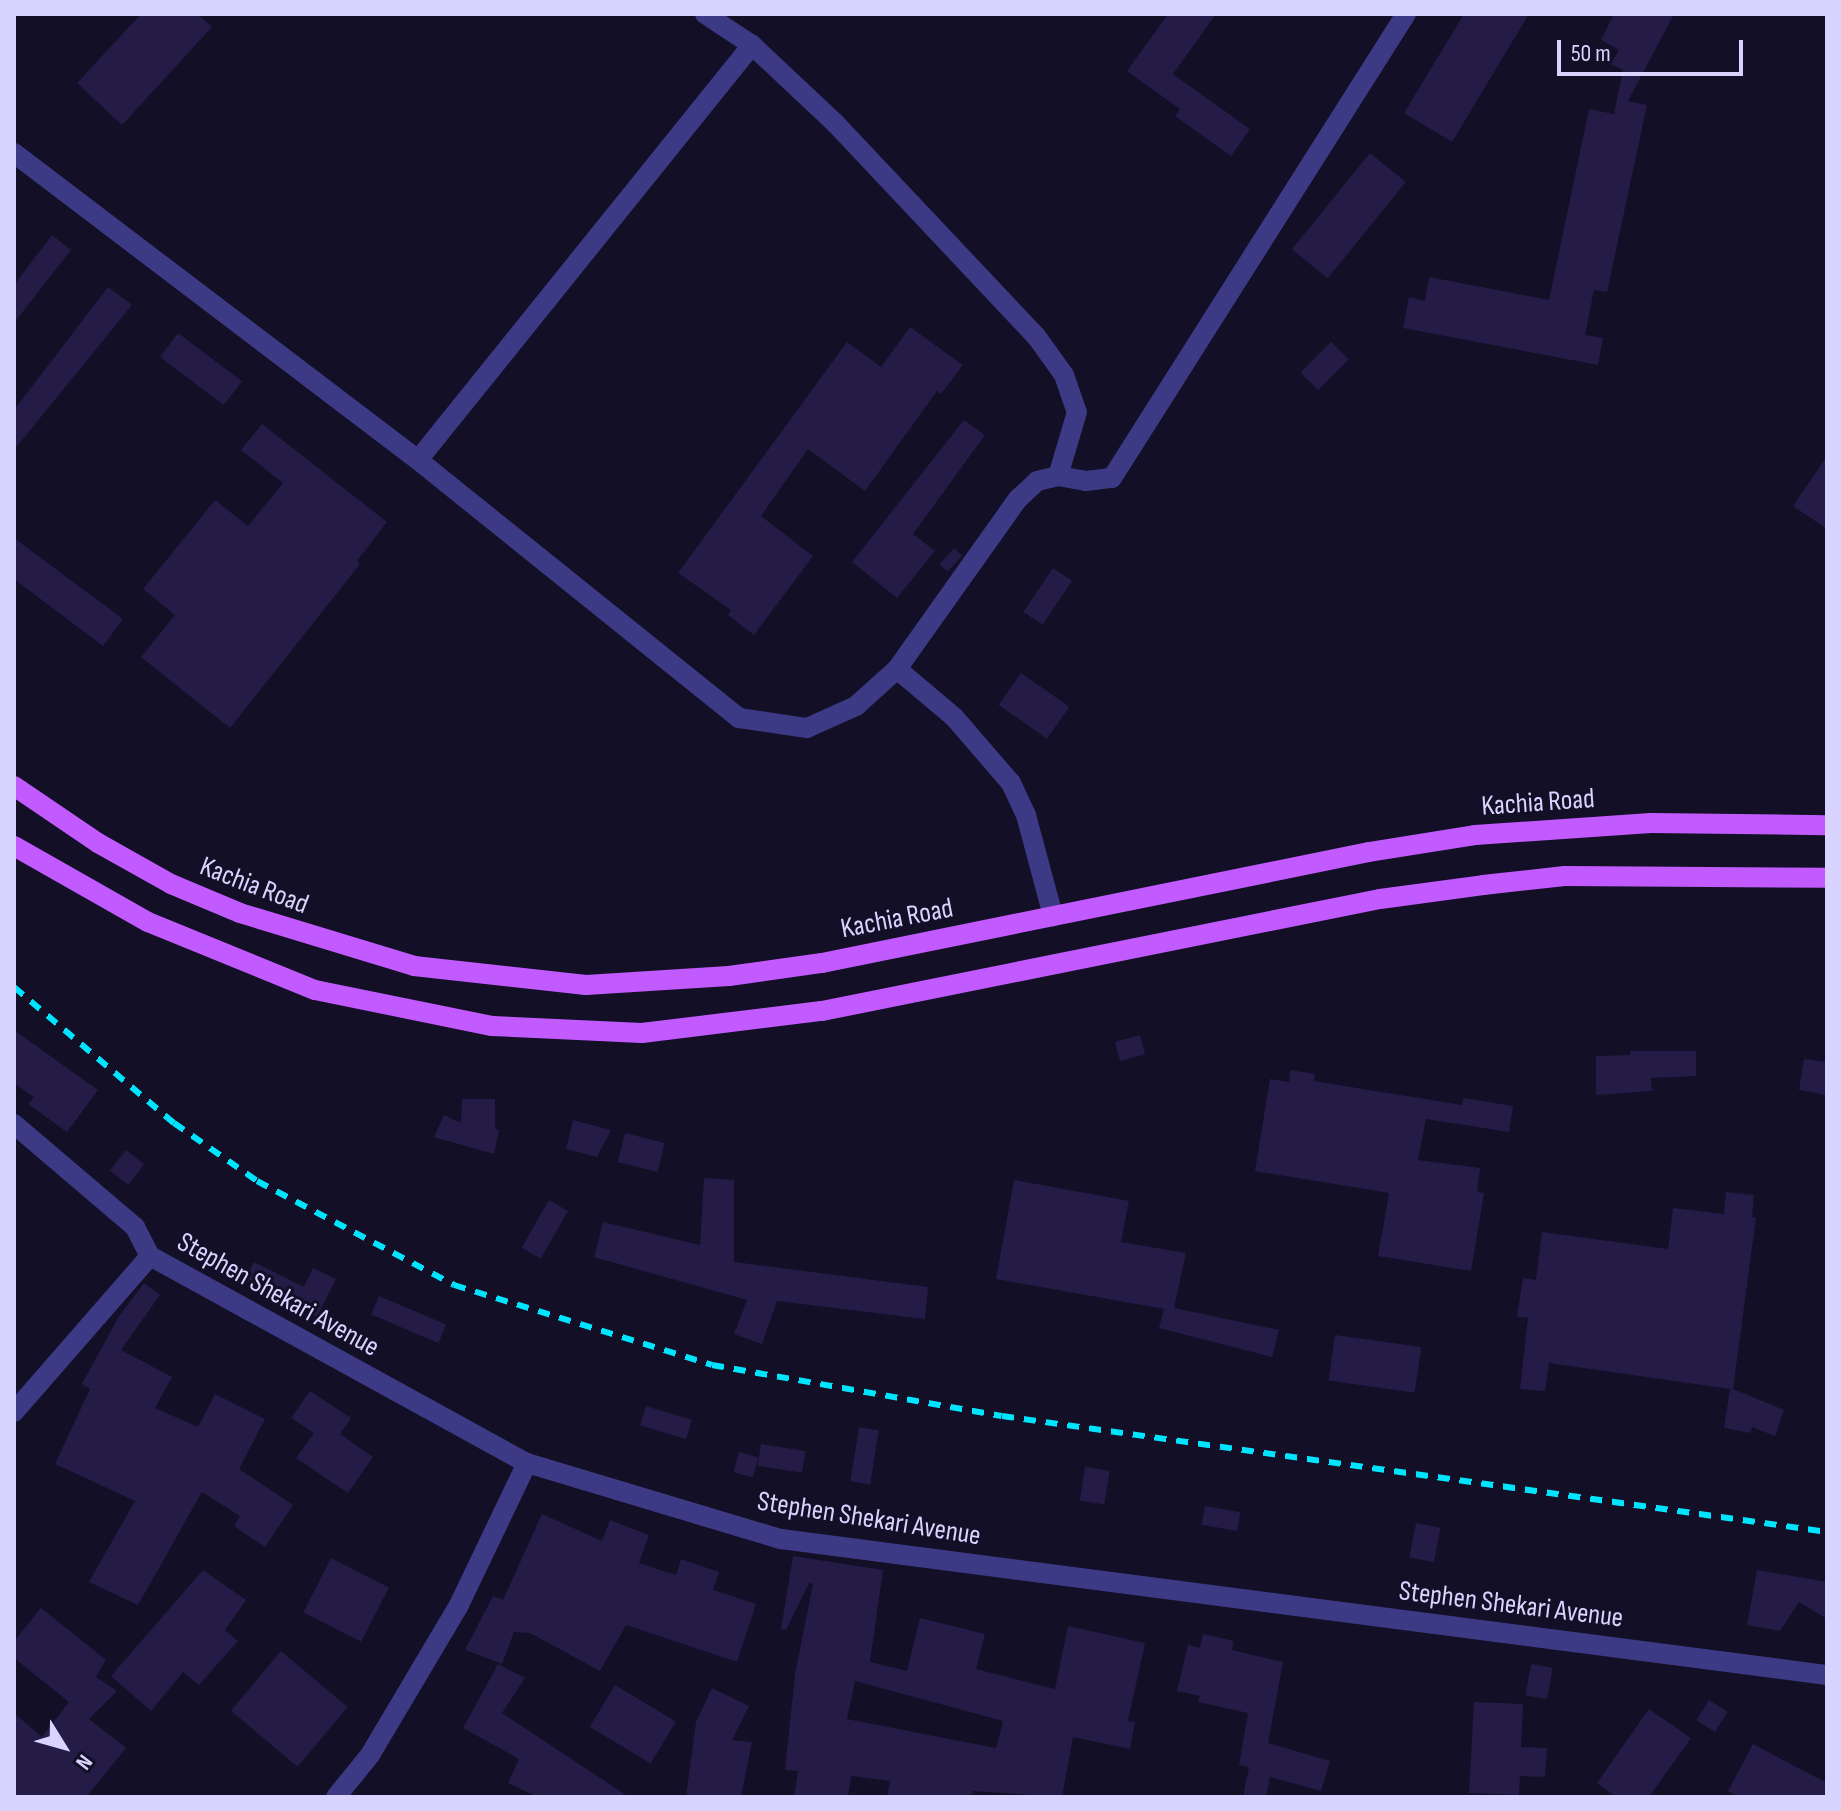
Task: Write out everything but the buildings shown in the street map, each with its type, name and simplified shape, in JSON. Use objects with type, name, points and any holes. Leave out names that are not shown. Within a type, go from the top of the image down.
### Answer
[{"type":"main road","name":"Kachia Road","points":[[14,786],[110,850],[240,913],[398,962],[505,979],[586,985],[729,976],[1475,835],[1651,823],[1827,825]]},
{"type":"main road","points":[[14,846],[148,922],[315,990],[492,1026],[615,1033],[726,1025],[822,1011],[1380,899],[1483,885],[1565,876],[1827,878]]},
{"type":"street","points":[[705,14],[752,45],[1036,336],[1064,375],[1077,412],[1058,476]]},
{"type":"street","points":[[14,153],[418,460],[739,718],[807,728],[856,706],[897,669],[1018,499],[1037,481],[1058,476],[1086,481],[1112,478],[1135,450],[1406,14]]},
{"type":"street","points":[[418,460],[752,45]]},
{"type":"street","points":[[897,669],[954,717],[1011,783],[1026,815],[1053,916]]},
{"type":"street","name":"Stephen Shekari Avenue","points":[[14,1124],[135,1227],[150,1256],[527,1463],[781,1539],[1827,1675]]},
{"type":"street","points":[[14,1412],[150,1256]]},
{"type":"street","points":[[336,1797],[370,1755],[458,1607],[527,1463]]},
{"type":"railway","points":[[14,987],[174,1123],[257,1181],[454,1285],[712,1365],[1002,1416],[1827,1532]]}]
